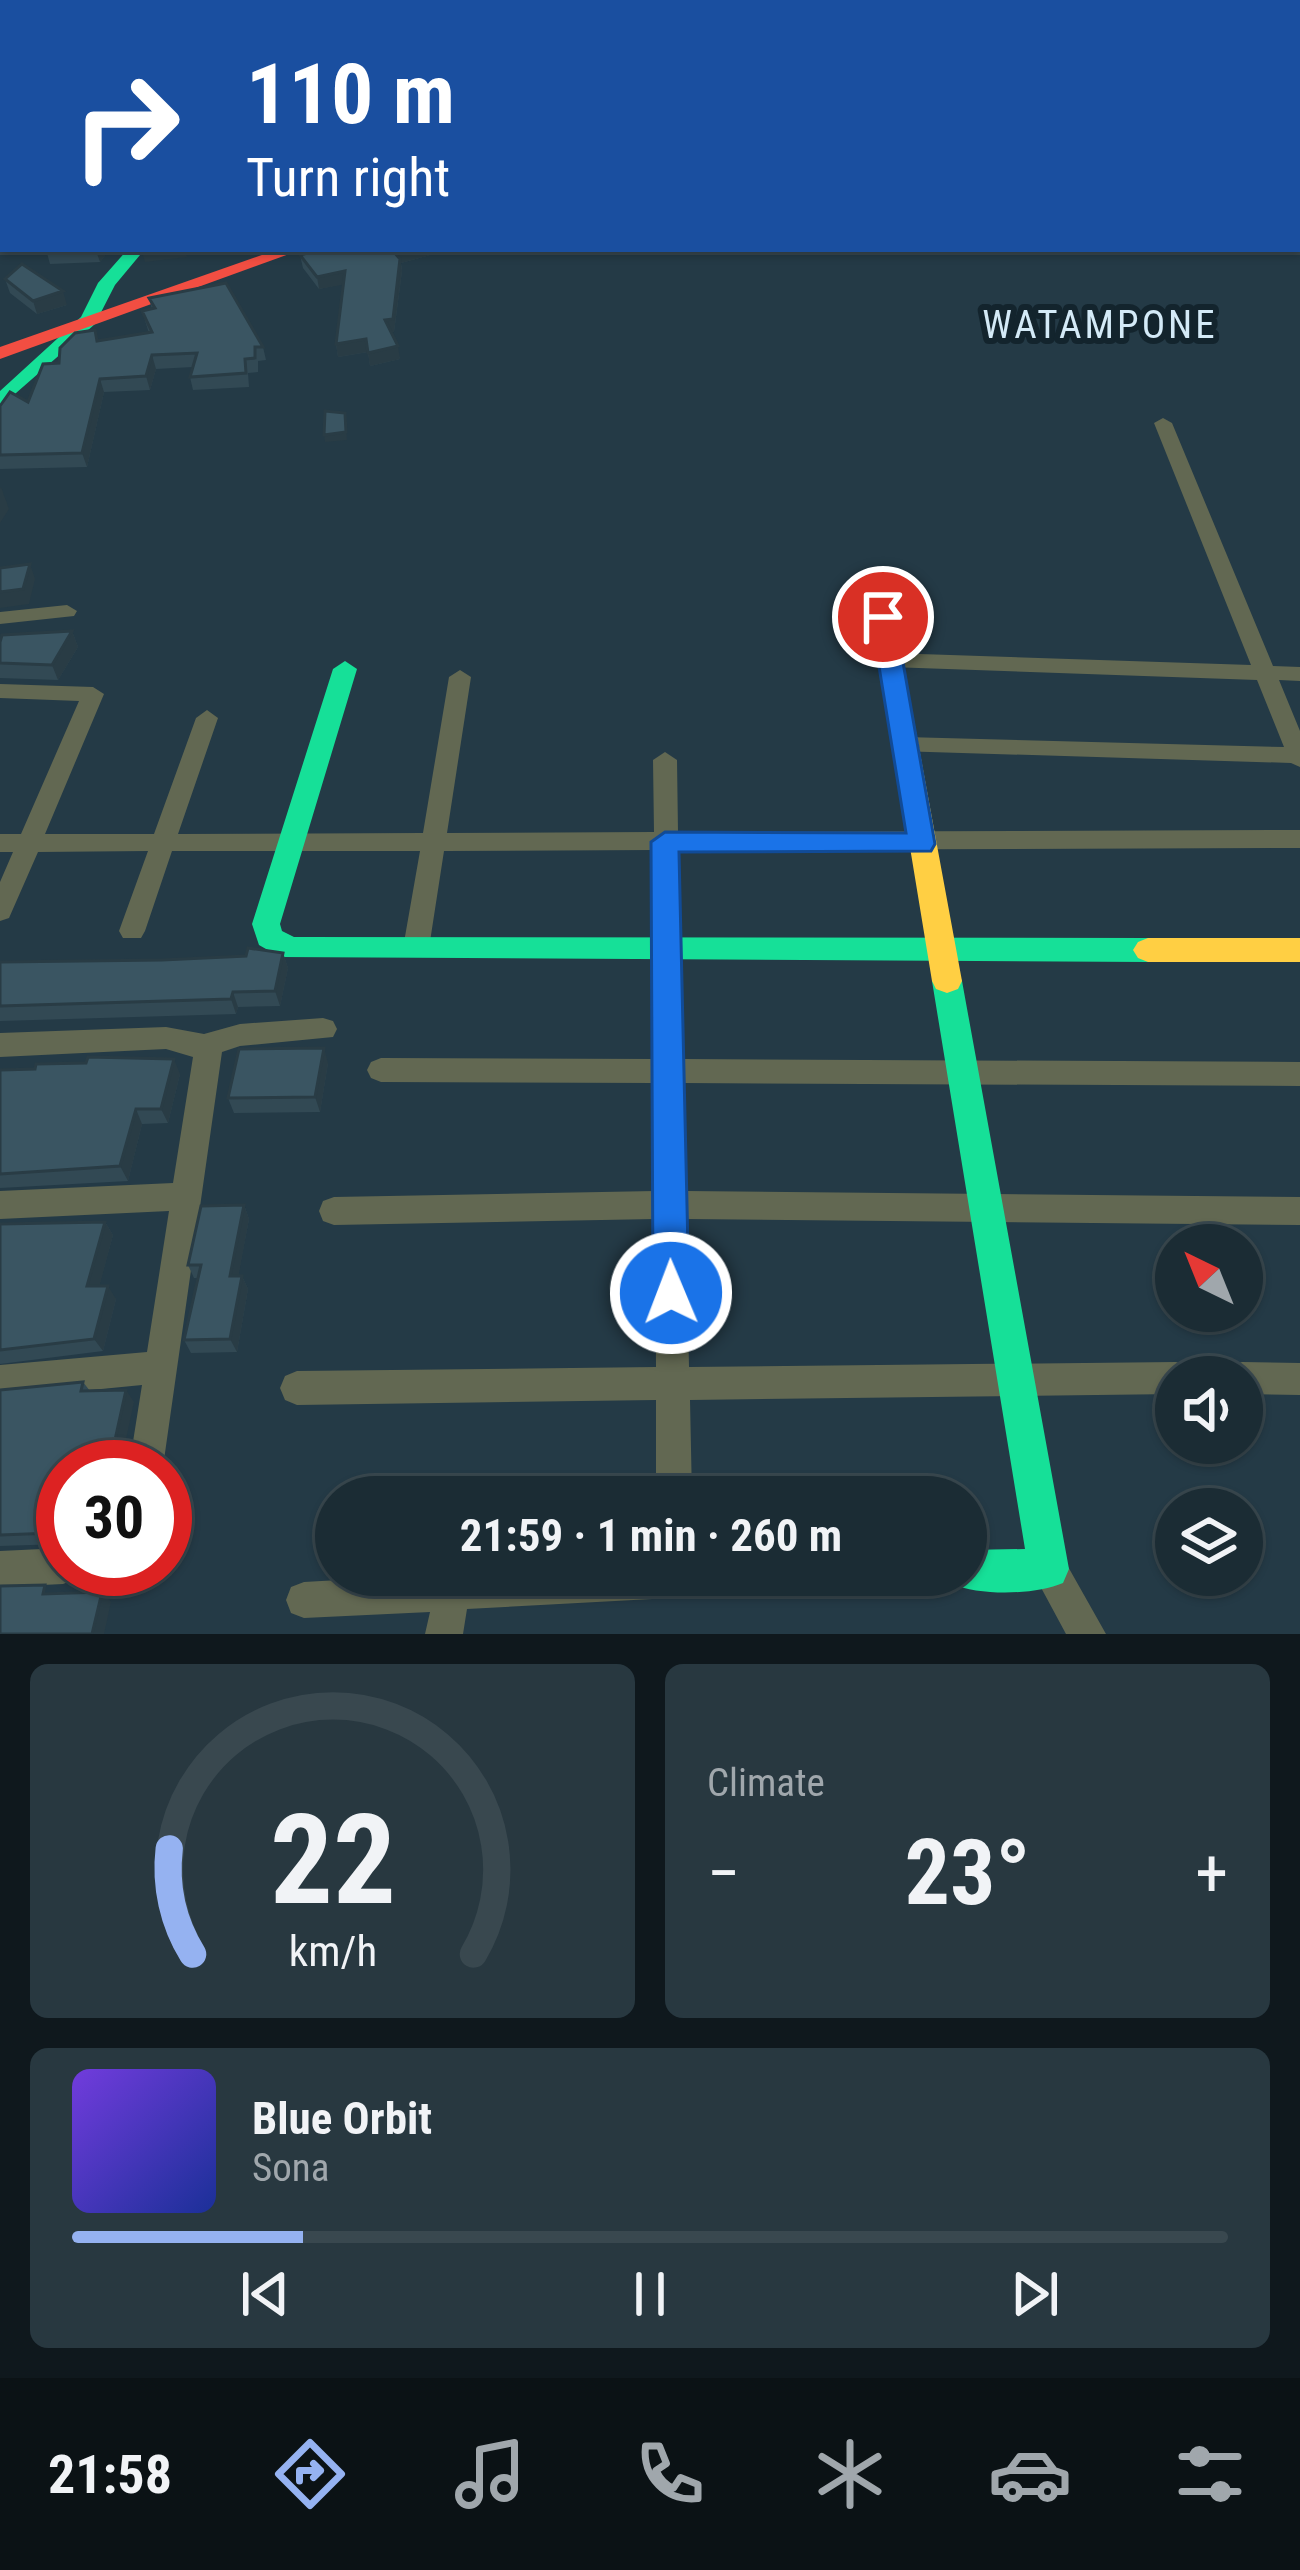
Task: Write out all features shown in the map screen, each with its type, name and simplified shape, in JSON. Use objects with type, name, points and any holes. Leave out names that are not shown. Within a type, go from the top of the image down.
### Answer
[{"type":"main road","points":[[0,401],[88,320],[107,283],[134,252]]},
{"type":"main road","points":[[0,352],[286,252]]},
{"type":"main road","points":[[876,574],[1049,1569],[987,1570]]},
{"type":"main road","points":[[345,669],[266,924],[269,937],[290,949],[1300,950]]},
{"type":"street","points":[[904,745],[1299,756],[1163,424]]},
{"type":"street","points":[[0,618],[67,611]]},
{"type":"street","points":[[890,660],[1300,674]]},
{"type":"street","points":[[416,948],[460,677]]},
{"type":"street","points":[[0,691],[93,694],[0,910]]},
{"type":"street","points":[[132,931],[207,718]]},
{"type":"street","points":[[665,760],[674,1476]]},
{"type":"street","points":[[0,843],[922,844],[1300,839]]},
{"type":"street","points":[[0,1045],[166,1038],[204,1046],[240,1035],[323,1029]]},
{"type":"street","points":[[150,1440],[210,1059],[204,1046]]},
{"type":"street","points":[[381,1070],[1300,1074]]},
{"type":"street","points":[[0,1205],[188,1196]]},
{"type":"street","points":[[334,1211],[670,1205],[1300,1211]]},
{"type":"street","points":[[0,1382],[161,1367]]},
{"type":"street","points":[[298,1388],[1155,1378]]},
{"type":"street","points":[[1263,1378],[1300,1378]]},
{"type":"street","points":[[0,1569],[36,1567]]},
{"type":"street","points":[[1049,1569],[1087,1634]]},
{"type":"street","points":[[304,1600],[370,1596]]},
{"type":"street","points":[[444,1634],[451,1596]]},
{"type":"building","points":[[394,252],[400,259],[393,319],[385,320],[398,346],[368,353],[366,339],[336,344],[345,271],[317,277],[300,255]]},
{"type":"building","points":[[22,264],[63,291],[33,301],[5,279]]},
{"type":"building","points":[[226,283],[263,347],[255,347],[255,358],[245,359],[246,373],[190,377],[197,353],[152,355],[146,376],[100,379],[82,453],[0,455],[0,406],[10,392],[28,402],[43,364],[59,363],[60,348],[75,333],[95,330],[97,341],[152,332],[142,311],[155,308],[149,298]]},
{"type":"building","points":[[325,411],[345,413],[346,432],[324,435]]},
{"type":"building","points":[[30,564],[23,589],[0,592],[0,568]]},
{"type":"building","points":[[72,631],[52,665],[0,663],[2,635]]},
{"type":"building","points":[[248,948],[283,953],[275,991],[233,992],[231,999],[0,1006],[0,962],[246,956]]},
{"type":"building","points":[[324,1048],[315,1097],[228,1098],[239,1049]]},
{"type":"building","points":[[88,1057],[174,1059],[161,1109],[136,1109],[120,1166],[0,1174],[0,1070],[86,1063]]},
{"type":"building","points":[[244,1205],[230,1276],[242,1276],[230,1339],[184,1340],[201,1265],[188,1265],[201,1206]]},
{"type":"building","points":[[105,1222],[87,1286],[108,1286],[94,1339],[0,1350],[0,1224]]},
{"type":"building","points":[[83,1382],[81,1391],[126,1390],[115,1440],[36,1440],[36,1534],[0,1535],[0,1390]]},
{"type":"building","points":[[36,1585],[36,1596],[101,1596],[92,1634],[0,1634],[0,1586]]},
{"type":"traffic: fast","points":[[0,401],[89,320],[107,283],[134,252]]},
{"type":"traffic: fast","points":[[345,669],[266,924],[269,937],[290,949],[1148,950]]},
{"type":"traffic: fast","points":[[947,981],[1049,1569],[987,1570]]},
{"type":"traffic: slow","points":[[876,574],[947,981]]},
{"type":"traffic: slow","points":[[1148,950],[1300,950]]},
{"type":"traffic: jam","points":[[0,353],[286,252]]},
{"type":"district","name":"WATAMPONE","points":[[1100,325]]},
{"type":"route","points":[[671,1293],[665,842],[922,844],[883,617]]}]
